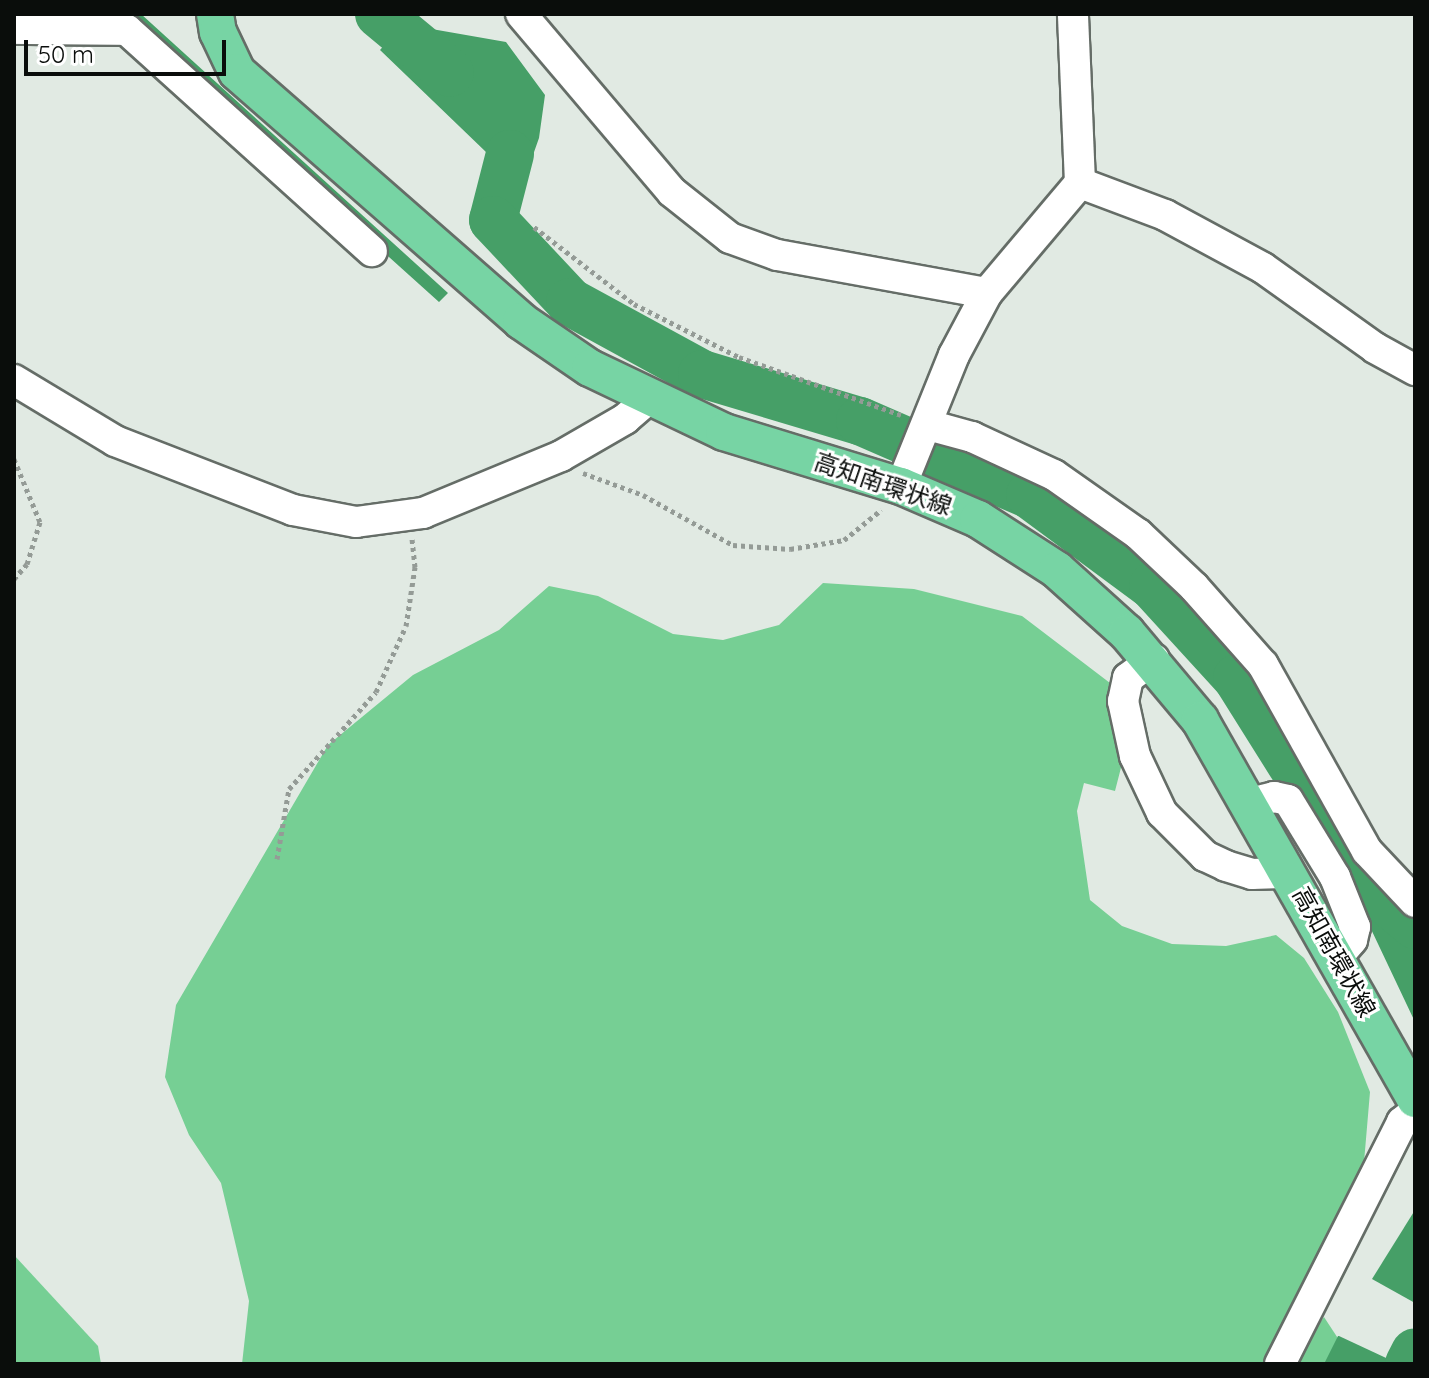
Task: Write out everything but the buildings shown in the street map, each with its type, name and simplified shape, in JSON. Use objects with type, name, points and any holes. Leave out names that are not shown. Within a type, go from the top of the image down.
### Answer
[{"type":"main road","name":"高知南環状線","points":[[215,14],[218,32],[237,72],[521,321],[648,399],[724,432],[906,475],[1057,570],[1154,659],[1200,720],[1250,803],[1415,1099]]},
{"type":"street","points":[[521,14],[672,192],[730,238],[777,255],[987,293]]},
{"type":"street","points":[[906,475],[954,355],[987,293],[1080,183],[1073,14]]},
{"type":"street","points":[[28,23],[127,30],[372,251]]},
{"type":"street","points":[[1080,183],[1165,215],[1263,268],[1375,348],[1415,370]]},
{"type":"street","points":[[14,380],[115,441],[293,510],[356,522],[409,515],[561,456],[625,419],[648,399]]},
{"type":"street","points":[[928,425],[972,437],[1054,475],[1138,534],[1194,587],[1263,665],[1349,860],[1355,927],[1352,940],[1337,957]]},
{"type":"street","points":[[1154,659],[1128,678],[1123,701],[1135,756],[1162,813],[1205,856],[1226,866],[1252,874],[1289,873]]},
{"type":"street","points":[[1250,803],[1274,797],[1288,800],[1349,860],[1415,902]]},
{"type":"street","points":[[1280,1364],[1402,1122],[1415,1112]]},
{"type":"path","points":[[534,227],[634,304],[713,344],[928,425]]},
{"type":"path","points":[[561,456],[571,469],[643,495],[733,545],[790,549],[844,540],[887,506],[906,475]]},
{"type":"path","points":[[14,459],[40,522],[27,564],[14,579]]},
{"type":"path","points":[[277,859],[289,789],[376,692],[406,626],[415,567],[409,515]]},
{"type":"shaded area","points":[[55,14],[141,14],[448,293],[439,302],[129,23],[54,19]]},
{"type":"shaded area","points":[[403,24],[506,42],[545,95],[539,138],[509,223],[484,214],[500,153],[493,147],[486,152],[380,50]]},
{"type":"shaded area","points":[[823,583],[914,589],[1022,616],[1110,683],[1124,756],[1115,791],[1084,783],[1077,811],[1090,900],[1122,926],[1172,944],[1226,946],[1276,935],[1304,958],[1338,1012],[1370,1092],[1363,1174],[1276,1364],[242,1364],[249,1301],[221,1183],[189,1135],[165,1077],[176,1005],[328,745],[413,675],[499,630],[549,586],[598,596],[673,634],[723,640],[779,625]]},
{"type":"shaded area","points":[[1349,838],[1371,876],[1415,917],[1415,1022],[1334,851]]},
{"type":"shaded area","points":[[1415,1210],[1415,1303],[1372,1279]]},
{"type":"shaded area","points":[[14,1255],[98,1346],[101,1364],[14,1364]]},
{"type":"shaded area","points":[[1324,1317],[1343,1346],[1343,1364],[1290,1364]]},
{"type":"shaded area","points":[[1339,1336],[1399,1364],[1324,1364]]},
{"type":"waterway","points":[[379,14],[450,73]]},
{"type":"waterway","points":[[510,154],[493,220],[570,302],[702,374],[860,421],[1030,495],[1153,586],[1237,678],[1366,884],[1415,925]]},
{"type":"waterway","points":[[1409,1364],[1415,1352]]}]
